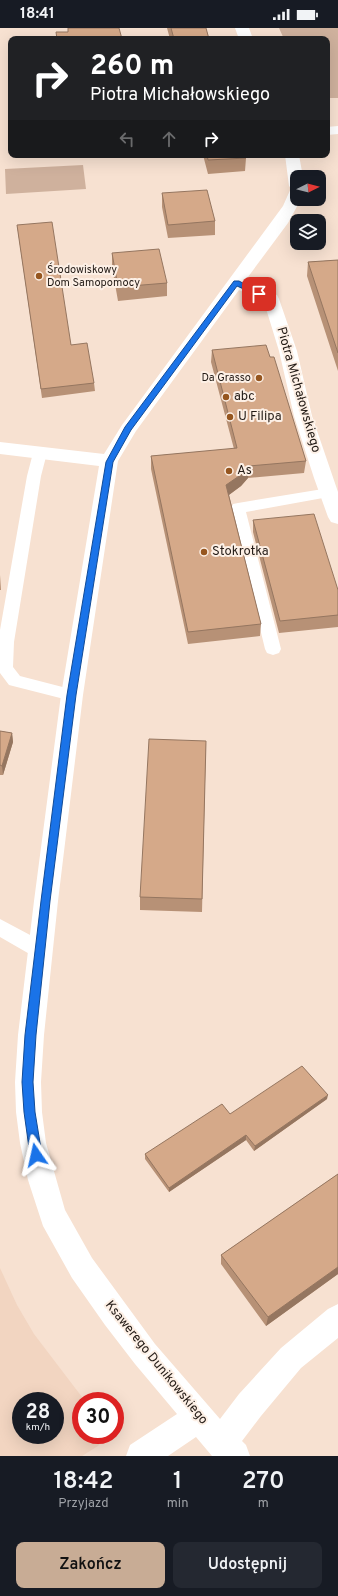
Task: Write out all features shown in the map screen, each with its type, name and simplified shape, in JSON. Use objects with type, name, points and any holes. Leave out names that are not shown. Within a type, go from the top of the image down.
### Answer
[{"type":"street","points":[[292,158],[294,170]]},
{"type":"street","name":"Ksawerego Dunikowskiego","points":[[228,1449],[145,1354],[115,1315],[82,1268],[53,1216],[33,1143],[29,1112],[28,1082],[31,1035],[40,950],[72,695],[110,462],[128,429],[280,224],[291,206]]},
{"type":"street","name":"Piotra Michałowskiego","points":[[236,283],[271,299],[288,351],[304,416],[338,517]]},
{"type":"street","points":[[0,448],[110,462]]},
{"type":"street","points":[[228,1449],[250,1405],[291,1358],[338,1319]]},
{"type":"street","points":[[141,1456],[200,1417]]},
{"type":"lane","points":[[40,453],[34,476],[6,642],[5,668],[15,681],[72,695]]},
{"type":"lane","points":[[273,649],[238,508],[329,493]]},
{"type":"lane","points":[[0,928],[40,950]]},
{"type":"shaded area","points":[[279,28],[338,28],[338,98],[330,98],[330,36],[283,36]]},
{"type":"shaded area","points":[[83,165],[86,189],[6,194],[5,169]]},
{"type":"shaded area","points":[[0,1268],[17,1305],[34,1334],[78,1392],[72,1392],[72,1444],[99,1444],[82,1456],[0,1456]]},
{"type":"building","points":[[68,28],[119,28],[121,36],[57,36],[56,32],[68,32]]},
{"type":"building","points":[[171,28],[206,28],[208,36],[173,36]]},
{"type":"building","points":[[208,158],[246,158],[208,160]]},
{"type":"building","points":[[207,190],[215,221],[168,225],[162,193]]},
{"type":"building","points":[[52,222],[71,345],[87,343],[94,383],[41,389],[17,225]]},
{"type":"building","points":[[159,249],[167,283],[118,287],[112,253]]},
{"type":"building","points":[[338,260],[338,353],[308,262]]},
{"type":"building","points":[[266,345],[270,357],[274,357],[306,461],[249,466],[242,474],[226,485],[261,624],[188,632],[151,456],[237,448],[212,350]]},
{"type":"building","points":[[314,514],[338,590],[338,615],[280,621],[253,520]]},
{"type":"building","points":[[0,731],[12,733],[2,766],[0,765]]},
{"type":"building","points":[[149,739],[206,741],[202,899],[140,897]]},
{"type":"building","points":[[302,1066],[328,1095],[255,1146],[246,1135],[169,1188],[145,1154],[222,1104],[230,1114]]},
{"type":"building","points":[[338,1174],[338,1267],[268,1317],[221,1255]]},
{"type":"place","name":"Środowiskowy Dom Samopomocy","points":[[39,276]]},
{"type":"place","name":"Da Grasso","points":[[259,378]]},
{"type":"place","name":"abc","points":[[226,397]]},
{"type":"place","name":"U Filipa","points":[[230,417]]},
{"type":"place","name":"As","points":[[229,471]]},
{"type":"place","name":"Stokrotka","points":[[204,552]]},
{"type":"route","points":[[36,1155],[29,1112],[28,1082],[31,1035],[72,695],[110,462],[128,429],[236,283],[259,294]]}]
